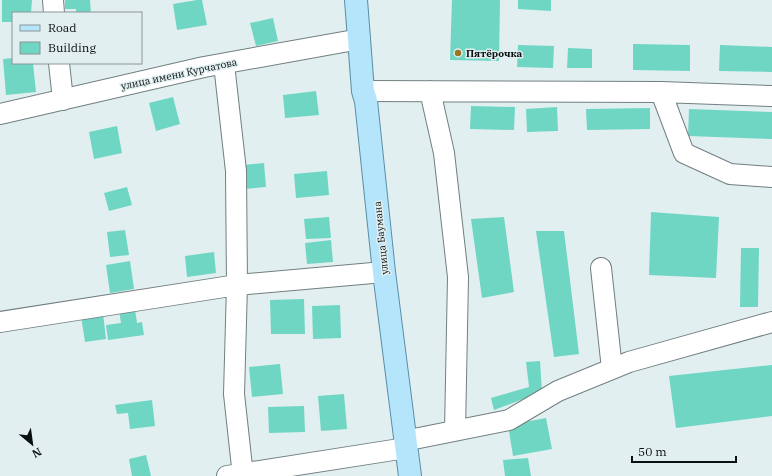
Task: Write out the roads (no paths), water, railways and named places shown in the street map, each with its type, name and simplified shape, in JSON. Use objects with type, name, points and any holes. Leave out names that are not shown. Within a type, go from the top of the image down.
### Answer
[{"type":"main road","name":"улица Баумана","points":[[356,0],[363,91],[366,101],[384,272],[410,476]]},
{"type":"street","points":[[53,0],[54,12]]},
{"type":"street","name":"улица имени Курчатова","points":[[0,114],[224,64],[360,39]]},
{"type":"street","points":[[59,64],[63,100]]},
{"type":"street","points":[[224,64],[236,171],[237,285],[234,394],[237,475],[405,444],[509,420],[558,391],[629,362],[772,322]]},
{"type":"street","points":[[363,91],[661,92],[772,96]]},
{"type":"street","points":[[430,91],[444,153],[458,277],[456,431]]},
{"type":"street","points":[[661,92],[684,153],[730,174],[772,177]]},
{"type":"street","points":[[601,268],[612,369]]},
{"type":"street","points":[[0,322],[237,285],[384,272]]},
{"type":"place","name":"Пятёрочка","points":[[458,53]]}]
